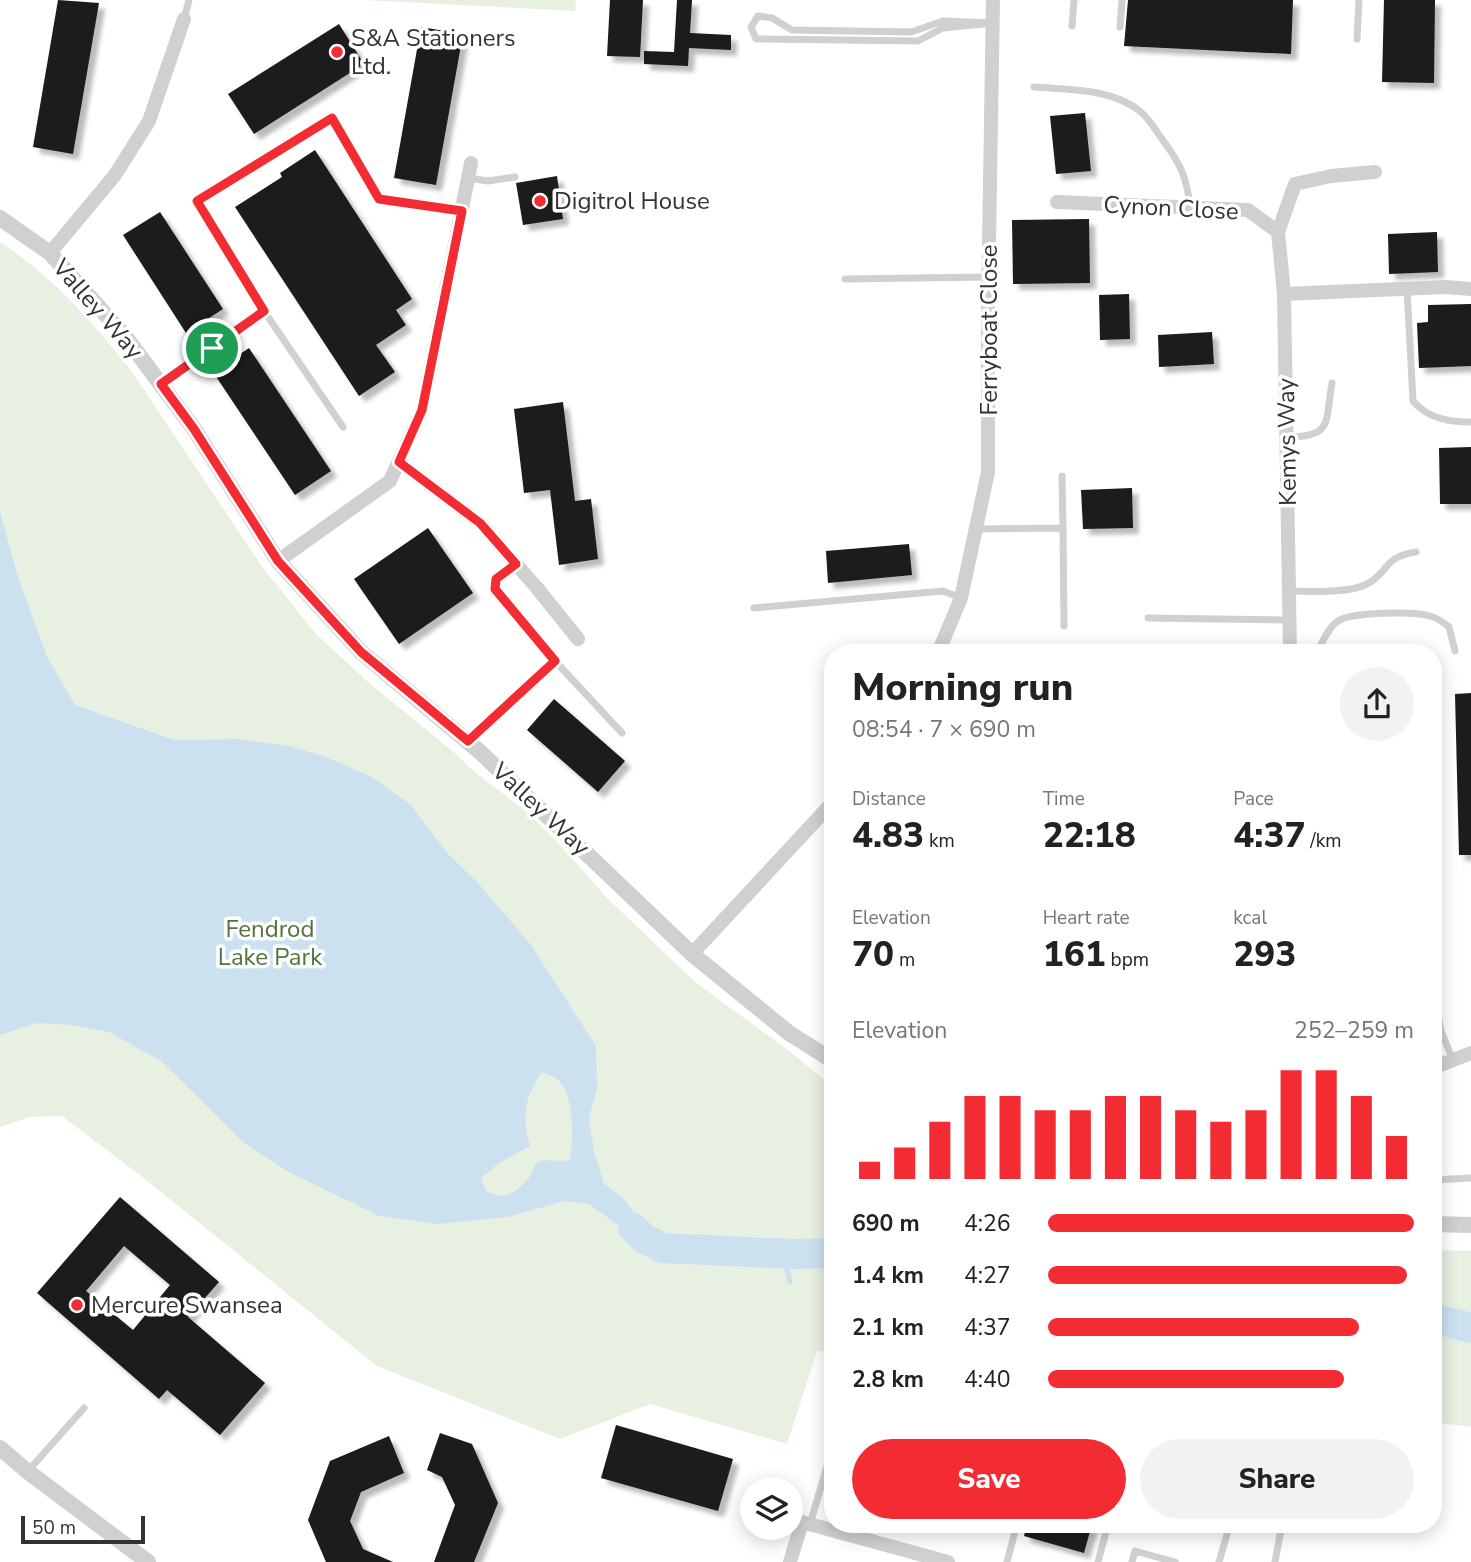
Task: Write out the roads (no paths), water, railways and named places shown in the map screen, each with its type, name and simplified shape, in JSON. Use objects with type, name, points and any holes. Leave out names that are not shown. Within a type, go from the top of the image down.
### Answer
[{"type":"street","name":"Ferryboat Close","points":[[942,644],[961,598],[978,529],[988,472],[993,0]]},
{"type":"street","points":[[50,253],[115,175],[149,121],[184,19]]},
{"type":"street","points":[[278,561],[390,481],[422,410],[471,163]]},
{"type":"street","points":[[1278,232],[1295,184],[1331,176],[1375,172]]},
{"type":"street","name":"Cynon Close","points":[[1056,202],[1248,210],[1278,232]]},
{"type":"street","name":"Valley Way","points":[[0,218],[50,253],[124,335],[194,429],[278,561],[361,652],[468,741],[692,954],[789,1033],[824,1055]]},
{"type":"street","name":"Kemys Way","points":[[1278,232],[1284,293],[1290,644]]},
{"type":"street","points":[[1284,293],[1446,287],[1471,289]]},
{"type":"street","points":[[399,462],[480,523],[578,639]]},
{"type":"street","points":[[692,954],[824,812]]},
{"type":"street","points":[[1442,1064],[1471,1054]]},
{"type":"street","points":[[1442,1224],[1471,1225]]},
{"type":"street","points":[[0,1448],[148,1562]]},
{"type":"street","points":[[790,1562],[802,1522],[824,1528]]},
{"type":"street","points":[[843,1533],[948,1562]]},
{"type":"lane","points":[[184,19],[189,0]]},
{"type":"lane","points":[[1072,26],[1074,0]]},
{"type":"lane","points":[[1120,27],[1122,0]]},
{"type":"lane","points":[[1357,39],[1359,0]]},
{"type":"lane","points":[[758,16],[772,18],[792,30],[911,32],[943,21],[993,23],[943,28],[918,41],[756,39],[751,27],[758,16]]},
{"type":"lane","points":[[1034,87],[1086,91],[1111,97],[1127,102],[1144,114],[1182,168],[1190,208]]},
{"type":"lane","points":[[343,427],[264,311],[197,201],[332,118],[379,199],[462,211]]},
{"type":"lane","points":[[468,178],[488,181],[515,177]]},
{"type":"lane","points":[[845,279],[988,277]]},
{"type":"lane","points":[[1407,288],[1413,401],[1430,415],[1452,422],[1471,422]]},
{"type":"lane","points":[[161,384],[264,311]]},
{"type":"lane","points":[[1287,437],[1309,437],[1320,432],[1325,423],[1332,383]]},
{"type":"lane","points":[[1062,476],[1064,626]]},
{"type":"lane","points":[[978,529],[1063,528]]},
{"type":"lane","points":[[1289,592],[1353,589],[1368,583],[1392,559],[1401,554],[1416,552]]},
{"type":"lane","points":[[516,564],[496,579],[495,589],[555,661],[622,733]]},
{"type":"lane","points":[[754,608],[943,591],[961,598]]},
{"type":"lane","points":[[1323,644],[1331,626],[1349,615],[1427,615],[1449,627],[1455,651]]},
{"type":"lane","points":[[1148,618],[1290,620]]},
{"type":"lane","points":[[468,741],[555,661]]},
{"type":"lane","points":[[1442,1029],[1453,1060]]},
{"type":"lane","points":[[1442,1180],[1471,1178]]},
{"type":"lane","points":[[27,1471],[84,1408]]},
{"type":"lane","points":[[810,1524],[824,1477]]},
{"type":"lane","points":[[1007,1562],[1015,1533]]},
{"type":"lane","points":[[1098,1562],[1106,1533]]},
{"type":"lane","points":[[1219,1562],[1227,1533]]},
{"type":"lane","points":[[1275,1562],[1280,1533]]},
{"type":"lane","points":[[1132,1562],[1135,1551],[1175,1562]]},
{"type":"water","points":[[0,512],[18,577],[47,657],[75,705],[174,740],[238,739],[289,746],[323,756],[370,776],[410,804],[449,855],[478,883],[531,945],[596,1046],[597,1089],[589,1118],[594,1151],[604,1184],[623,1198],[637,1217],[633,1228],[626,1231],[589,1204],[564,1201],[508,1217],[438,1224],[379,1216],[287,1171],[243,1142],[161,1061],[109,1032],[71,1025],[37,1023],[0,1035]],"holes":[[[542,1072],[557,1079],[567,1095],[572,1129],[570,1159],[541,1161],[519,1188],[509,1194],[492,1194],[486,1191],[481,1178],[499,1163],[530,1146],[526,1107],[531,1090]]]},
{"type":"waterway","points":[[633,1228],[645,1239],[663,1248],[824,1253]]},
{"type":"waterway","points":[[775,1253],[787,1269],[790,1282]]},
{"type":"waterway","points":[[1442,1320],[1471,1328]]},
{"type":"place","name":"S&A Stationers Ltd.","points":[[337,52]]},
{"type":"place","name":"Digitrol House","points":[[540,201]]},
{"type":"place","name":"Mercure Swansea","points":[[77,1305]]},
{"type":"park label","name":"Fendrod Lake Park","points":[[270,943]]}]
